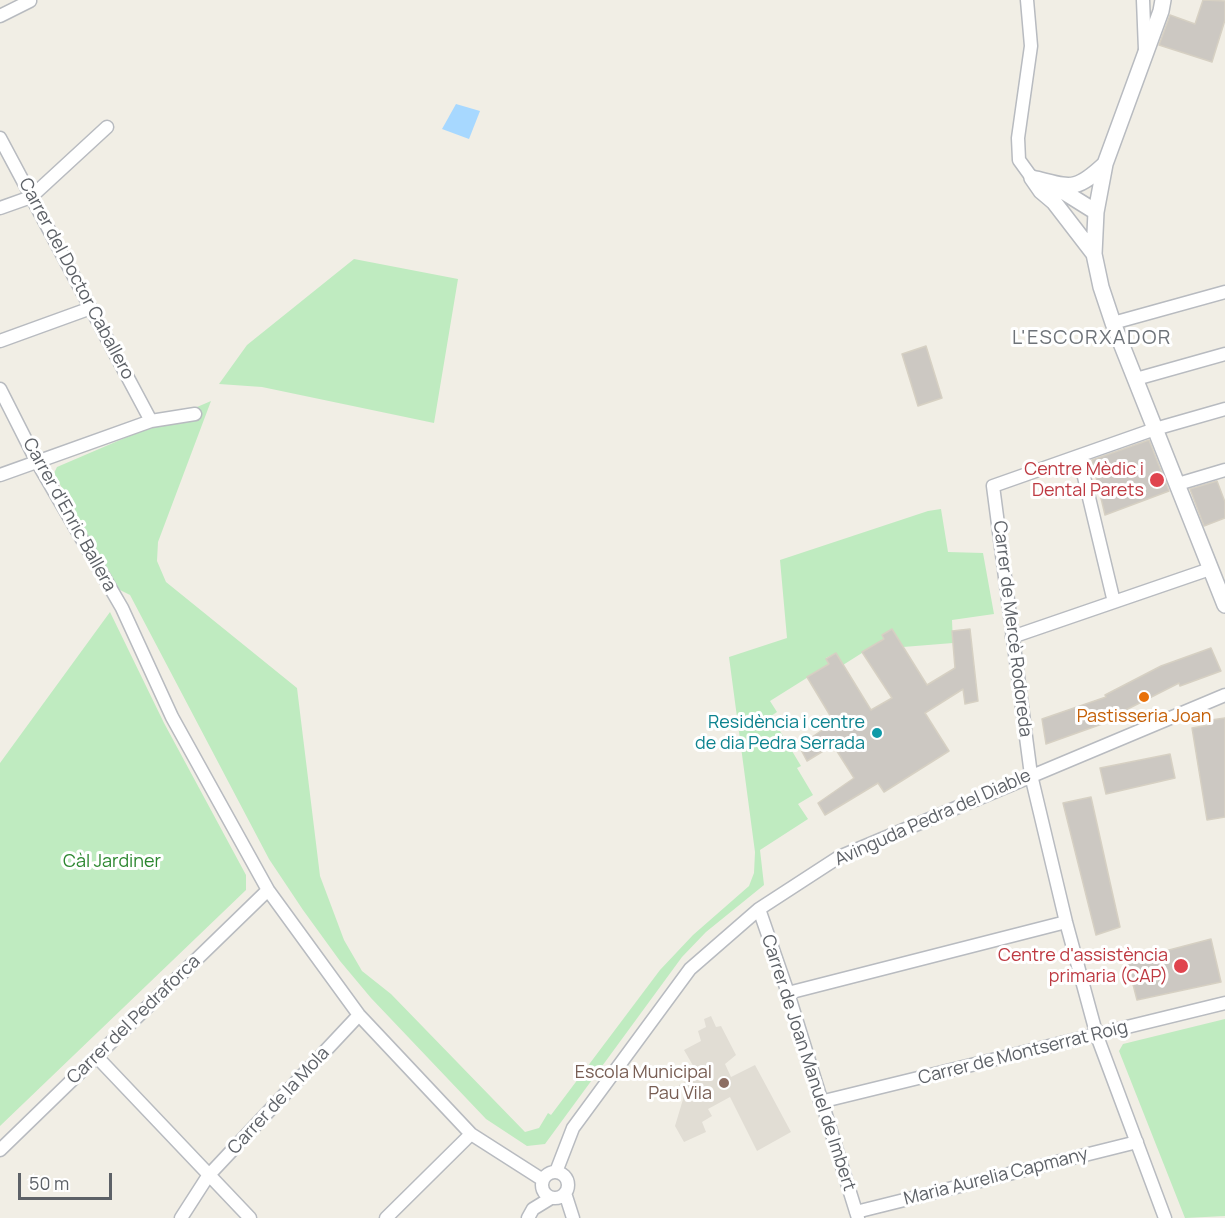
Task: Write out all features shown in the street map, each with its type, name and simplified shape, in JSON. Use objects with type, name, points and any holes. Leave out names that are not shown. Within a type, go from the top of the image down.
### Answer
[{"type":"street","points":[[1027,0],[1031,46],[1018,138],[1019,160],[1041,191],[1054,202],[1094,254]]},
{"type":"street","points":[[1143,0],[1146,54]]},
{"type":"street","points":[[1163,0],[1146,54],[1105,164],[1096,212],[1094,254],[1101,287],[1113,323],[1225,605]]},
{"type":"street","points":[[0,16],[30,1]]},
{"type":"street","points":[[0,208],[31,196],[107,128]]},
{"type":"street","name":"Carrer del Doctor Caballero","points":[[0,138],[151,421]]},
{"type":"street","points":[[1032,178],[1073,187],[1088,180],[1105,164]]},
{"type":"street","points":[[1049,182],[1096,212]]},
{"type":"street","points":[[1054,202],[1077,210],[1096,212]]},
{"type":"street","points":[[1113,323],[1225,292]]},
{"type":"street","points":[[0,341],[91,308]]},
{"type":"street","points":[[1136,379],[1225,354]]},
{"type":"street","name":"Carrer d'Enric Ballera","points":[[0,389],[38,462],[122,608],[171,717],[268,890],[359,1015],[471,1134],[543,1180]]},
{"type":"street","points":[[1114,602],[1079,456],[1155,429],[1225,409]]},
{"type":"street","points":[[0,475],[151,421],[195,414]]},
{"type":"street","name":"Carrer de Mercè Rodoreda","points":[[1079,456],[993,486],[1031,775],[1066,922],[1097,1035],[1165,1218]]},
{"type":"street","points":[[1178,484],[1225,470]]},
{"type":"street","points":[[1012,637],[1210,569]]},
{"type":"street","name":"Avinguda Pedra del Diable","points":[[556,1172],[573,1128],[690,969],[759,909],[839,857],[1225,695]]},
{"type":"street","name":"Carrer del Pedraforca","points":[[0,1150],[268,890]]},
{"type":"street","name":"Carrer de Joan Manuel de Imbert","points":[[759,909],[788,993],[857,1215]]},
{"type":"street","points":[[788,993],[1066,922]]},
{"type":"street","name":"Carrer de Montserrat Roig","points":[[820,1102],[1225,1003]]},
{"type":"street","name":"Carrer de la Mola","points":[[181,1218],[208,1176],[359,1015]]},
{"type":"street","points":[[97,1057],[250,1218]]},
{"type":"street","points":[[386,1218],[471,1134]]},
{"type":"street","name":"Maria Aurelia Capmany","points":[[857,1215],[1137,1142]]},
{"type":"street","points":[[528,1218],[533,1209],[565,1193],[567,1180],[556,1172],[549,1174],[542,1184],[544,1193],[551,1198]]},
{"type":"street","points":[[565,1193],[573,1218]]},
{"type":"shaded area","name":"Escola Municipal Pau Vila","points":[[711,1016],[716,1027],[721,1026],[736,1055],[725,1064],[731,1077],[755,1065],[791,1132],[757,1151],[730,1097],[708,1109],[712,1116],[702,1122],[706,1132],[684,1142],[675,1126],[684,1096],[679,1085],[688,1081],[695,1069],[684,1050],[701,1041],[698,1031],[706,1027],[704,1019]]},
{"type":"green space","points":[[354,259],[458,279],[434,423],[262,387],[219,384],[247,345]]},
{"type":"green space","points":[[211,401],[158,542],[157,561],[166,582],[297,688],[320,876],[344,940],[362,971],[391,994],[525,1132],[539,1128],[548,1113],[551,1115],[660,970],[693,935],[749,886],[754,873],[755,852],[729,657],[787,638],[780,560],[928,511],[941,509],[948,552],[983,553],[994,614],[952,620],[953,643],[903,647],[883,635],[884,639],[843,665],[836,653],[826,658],[829,664],[770,701],[777,712],[771,716],[801,766],[797,768],[813,795],[798,804],[808,819],[760,850],[764,885],[706,932],[682,957],[545,1144],[527,1146],[486,1119],[371,998],[340,961],[269,859],[130,595],[114,587],[54,473],[57,467]]},
{"type":"green space","name":"Càl Jardiner","points":[[110,612],[164,723],[246,875],[246,890],[0,1126],[0,763]]},
{"type":"green space","points":[[1225,1019],[1225,1216],[1185,1218],[1119,1051],[1123,1044]]},
{"type":"water","points":[[456,104],[480,111],[469,139],[442,129]]},
{"type":"building","points":[[1203,0],[1225,1],[1225,20],[1212,62],[1159,45],[1170,15],[1195,24]]},
{"type":"building","points":[[926,346],[942,398],[918,406],[902,354]]},
{"type":"building","points":[[1149,440],[1169,491],[1105,515],[1092,460]]},
{"type":"building","points":[[1217,481],[1225,502],[1225,518],[1204,526],[1190,489]]},
{"type":"building","name":"Residència i centre de dia Pedra Serrada","points":[[892,629],[927,685],[955,668],[952,631],[970,629],[978,701],[965,704],[963,689],[925,713],[949,751],[884,792],[878,783],[825,815],[818,803],[854,778],[833,745],[807,761],[799,746],[834,722],[807,677],[829,664],[826,659],[836,653],[871,710],[892,698],[862,652],[884,639],[882,635]]},
{"type":"building","points":[[1211,648],[1221,671],[1180,686],[1179,683],[1102,724],[1046,744],[1042,719],[1106,697],[1105,695],[1161,666]]},
{"type":"building","points":[[1225,718],[1225,817],[1207,820],[1192,728],[1208,725],[1211,720]]},
{"type":"building","points":[[1170,754],[1175,778],[1106,794],[1100,768]]},
{"type":"building","points":[[1091,797],[1120,927],[1096,935],[1063,803]]},
{"type":"building","points":[[1211,939],[1221,982],[1137,1000],[1127,961]]},
{"type":"place","name":"Centre Mèdic i Dental Parets","points":[[1157,480]]},
{"type":"place","name":"Pastisseria Joan","points":[[1144,697]]},
{"type":"place","name":"Residència i centre de dia Pedra Serrada","points":[[877,733]]},
{"type":"place","name":"Centre d'assistència primaria (CAP)","points":[[1181,966]]},
{"type":"place","name":"Escola Municipal Pau Vila","points":[[724,1083]]},
{"type":"district","name":"L'ESCORXADOR","points":[[1092,338]]}]
